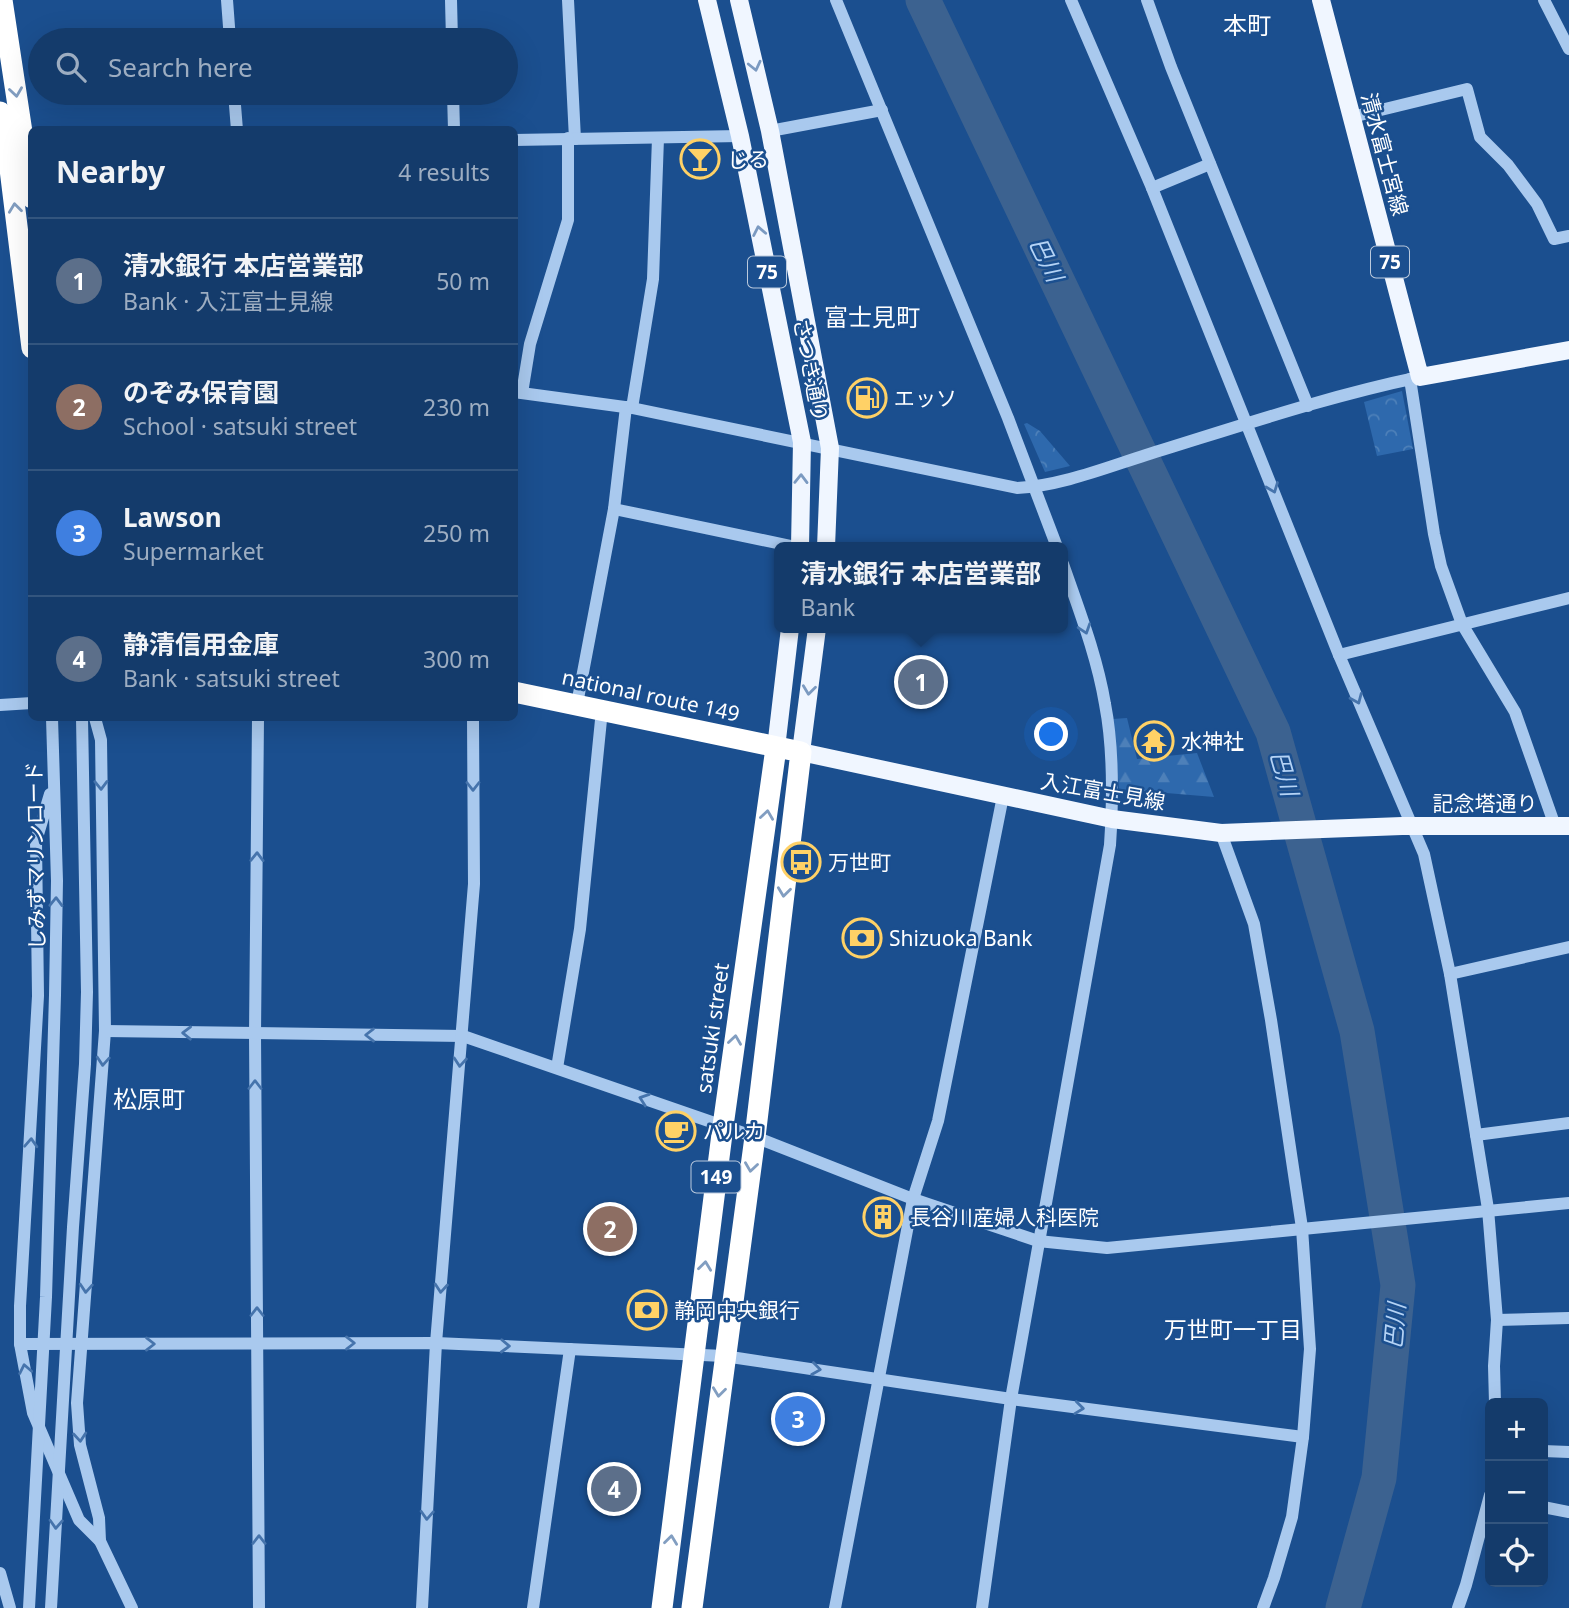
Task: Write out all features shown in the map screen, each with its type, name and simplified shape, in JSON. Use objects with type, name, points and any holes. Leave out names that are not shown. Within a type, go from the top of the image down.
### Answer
[{"type":"highway","points":[[2,0],[22,161],[28,273]]},
{"type":"highway","points":[[0,112],[22,161],[28,183]]},
{"type":"highway","name":"national route 149","points":[[518,693],[801,752]]},
{"type":"highway","name":"satsuki street","points":[[662,1608],[723,1126],[776,748]]},
{"type":"highway","name":"149","points":[[692,1608],[755,1138],[801,752]]},
{"type":"main road","name":"さつき通り","points":[[706,0],[740,136],[802,442],[798,542]]},
{"type":"main road","name":"さつき通り","points":[[739,0],[770,131],[830,448],[826,542]]},
{"type":"main road","name":"清水富士宮線","points":[[1321,0],[1415,378]]},
{"type":"main road","points":[[740,136],[770,131]]},
{"type":"main road","points":[[1415,378],[1569,350]]},
{"type":"main road","points":[[776,748],[789,633]]},
{"type":"main road","points":[[801,752],[816,633]]},
{"type":"main road","name":"入江富士見線","points":[[801,752],[1112,820],[1227,833],[1408,826]]},
{"type":"main road","name":"記念塔通り","points":[[1408,826],[1562,826]]},
{"type":"street","points":[[227,0],[229,28]]},
{"type":"street","points":[[451,0],[452,28]]},
{"type":"street","points":[[568,0],[571,138],[568,220],[518,392],[629,408],[1017,488],[1035,487],[1077,476],[1308,406],[1415,378],[1434,534],[1441,566],[1462,624],[1515,712],[1562,826]]},
{"type":"street","points":[[836,0],[1055,542]]},
{"type":"street","points":[[1071,0],[1152,188],[1408,826],[1424,855],[1450,974],[1476,1135],[1497,1320],[1495,1398]]},
{"type":"street","points":[[1147,0],[1308,406]]},
{"type":"street","points":[[1544,0],[1569,49]]},
{"type":"street","points":[[1352,117],[1467,89],[1480,137],[1508,165],[1537,204],[1554,239],[1569,236]]},
{"type":"street","points":[[235,105],[237,126]]},
{"type":"street","points":[[453,105],[454,126]]},
{"type":"street","points":[[770,131],[882,110]]},
{"type":"street","points":[[518,140],[740,136]]},
{"type":"street","points":[[577,704],[653,279],[658,138]]},
{"type":"street","points":[[1152,188],[1210,164]]},
{"type":"street","points":[[614,509],[774,542]]},
{"type":"street","points":[[982,1608],[1011,1399],[1110,845],[1112,782],[1106,705],[1094,657],[1068,593]]},
{"type":"street","points":[[1339,655],[1569,598]]},
{"type":"street","points":[[0,705],[28,703]]},
{"type":"street","points":[[556,1068],[580,929],[602,710]]},
{"type":"street","name":"しみずマリンロード","points":[[29,1608],[46,1297],[55,995],[57,881],[52,721]]},
{"type":"street","points":[[51,1608],[85,1064],[87,992],[82,721]]},
{"type":"street","points":[[96,721],[101,740],[105,1031],[77,1403],[79,1445],[99,1518],[100,1541]]},
{"type":"street","points":[[258,721],[255,1034],[259,1608]]},
{"type":"street","points":[[422,1608],[436,1343],[474,884],[473,721]]},
{"type":"street","points":[[54,782],[36,841],[38,996],[20,1344],[33,1413],[79,1520],[100,1541],[132,1608]]},
{"type":"street","points":[[835,1608],[913,1199],[938,1121],[1003,796]]},
{"type":"street","points":[[1227,833],[1254,924],[1308,1227],[1310,1349],[1303,1437],[1292,1517],[1275,1578],[1263,1608]]},
{"type":"street","points":[[1450,974],[1569,947]]},
{"type":"street","points":[[105,1031],[463,1035],[723,1126],[913,1199],[1038,1241],[1107,1248],[1569,1203]]},
{"type":"street","points":[[1476,1135],[1569,1123]]},
{"type":"street","points":[[1497,1320],[1569,1318]]},
{"type":"street","points":[[20,1344],[436,1343],[724,1356],[1011,1399],[1303,1437]]},
{"type":"street","points":[[533,1608],[570,1349]]},
{"type":"street","points":[[1548,1451],[1569,1452]]},
{"type":"street","points":[[1548,1508],[1569,1512]]},
{"type":"street","points":[[1458,1608],[1485,1515]]},
{"type":"street","points":[[0,1573],[10,1608]]},
{"type":"green space","points":[[1402,391],[1413,449],[1377,456],[1364,402]]},
{"type":"green space","points":[[1027,423],[1040,431],[1070,466],[1045,472],[1024,424]]},
{"type":"green space","points":[[1127,718],[1137,759],[1197,753],[1214,797],[1119,789],[1113,719]]},
{"type":"waterway","name":"巴川","points":[[923,0],[1273,732],[1357,1031],[1398,1285],[1379,1478],[1343,1608]]},
{"type":"place","name":"じる","points":[[700,159]]},
{"type":"place","name":"エッソ","points":[[867,398]]},
{"type":"place","name":"清水銀行 本店営業部","points":[[921,682]]},
{"type":"place","name":"水神社","points":[[1154,741]]},
{"type":"place","name":"万世町","points":[[801,862]]},
{"type":"place","name":"Shizuoka Bank","points":[[862,938]]},
{"type":"place","name":"パルカ","points":[[676,1131]]},
{"type":"place","name":"長谷川産婦人科医院","points":[[883,1217]]},
{"type":"place","name":"のぞみ保育園","points":[[610,1229]]},
{"type":"place","name":"静岡中央銀行","points":[[647,1310]]},
{"type":"place","name":"Lawson","points":[[798,1419]]},
{"type":"place","name":"静清信用金庫","points":[[614,1489]]},
{"type":"district","name":"本町","points":[[1247,24]]},
{"type":"district","name":"富士見町","points":[[872,316]]},
{"type":"district","name":"松原町","points":[[149,1098]]},
{"type":"district","name":"万世町一丁目","points":[[1233,1329]]}]
